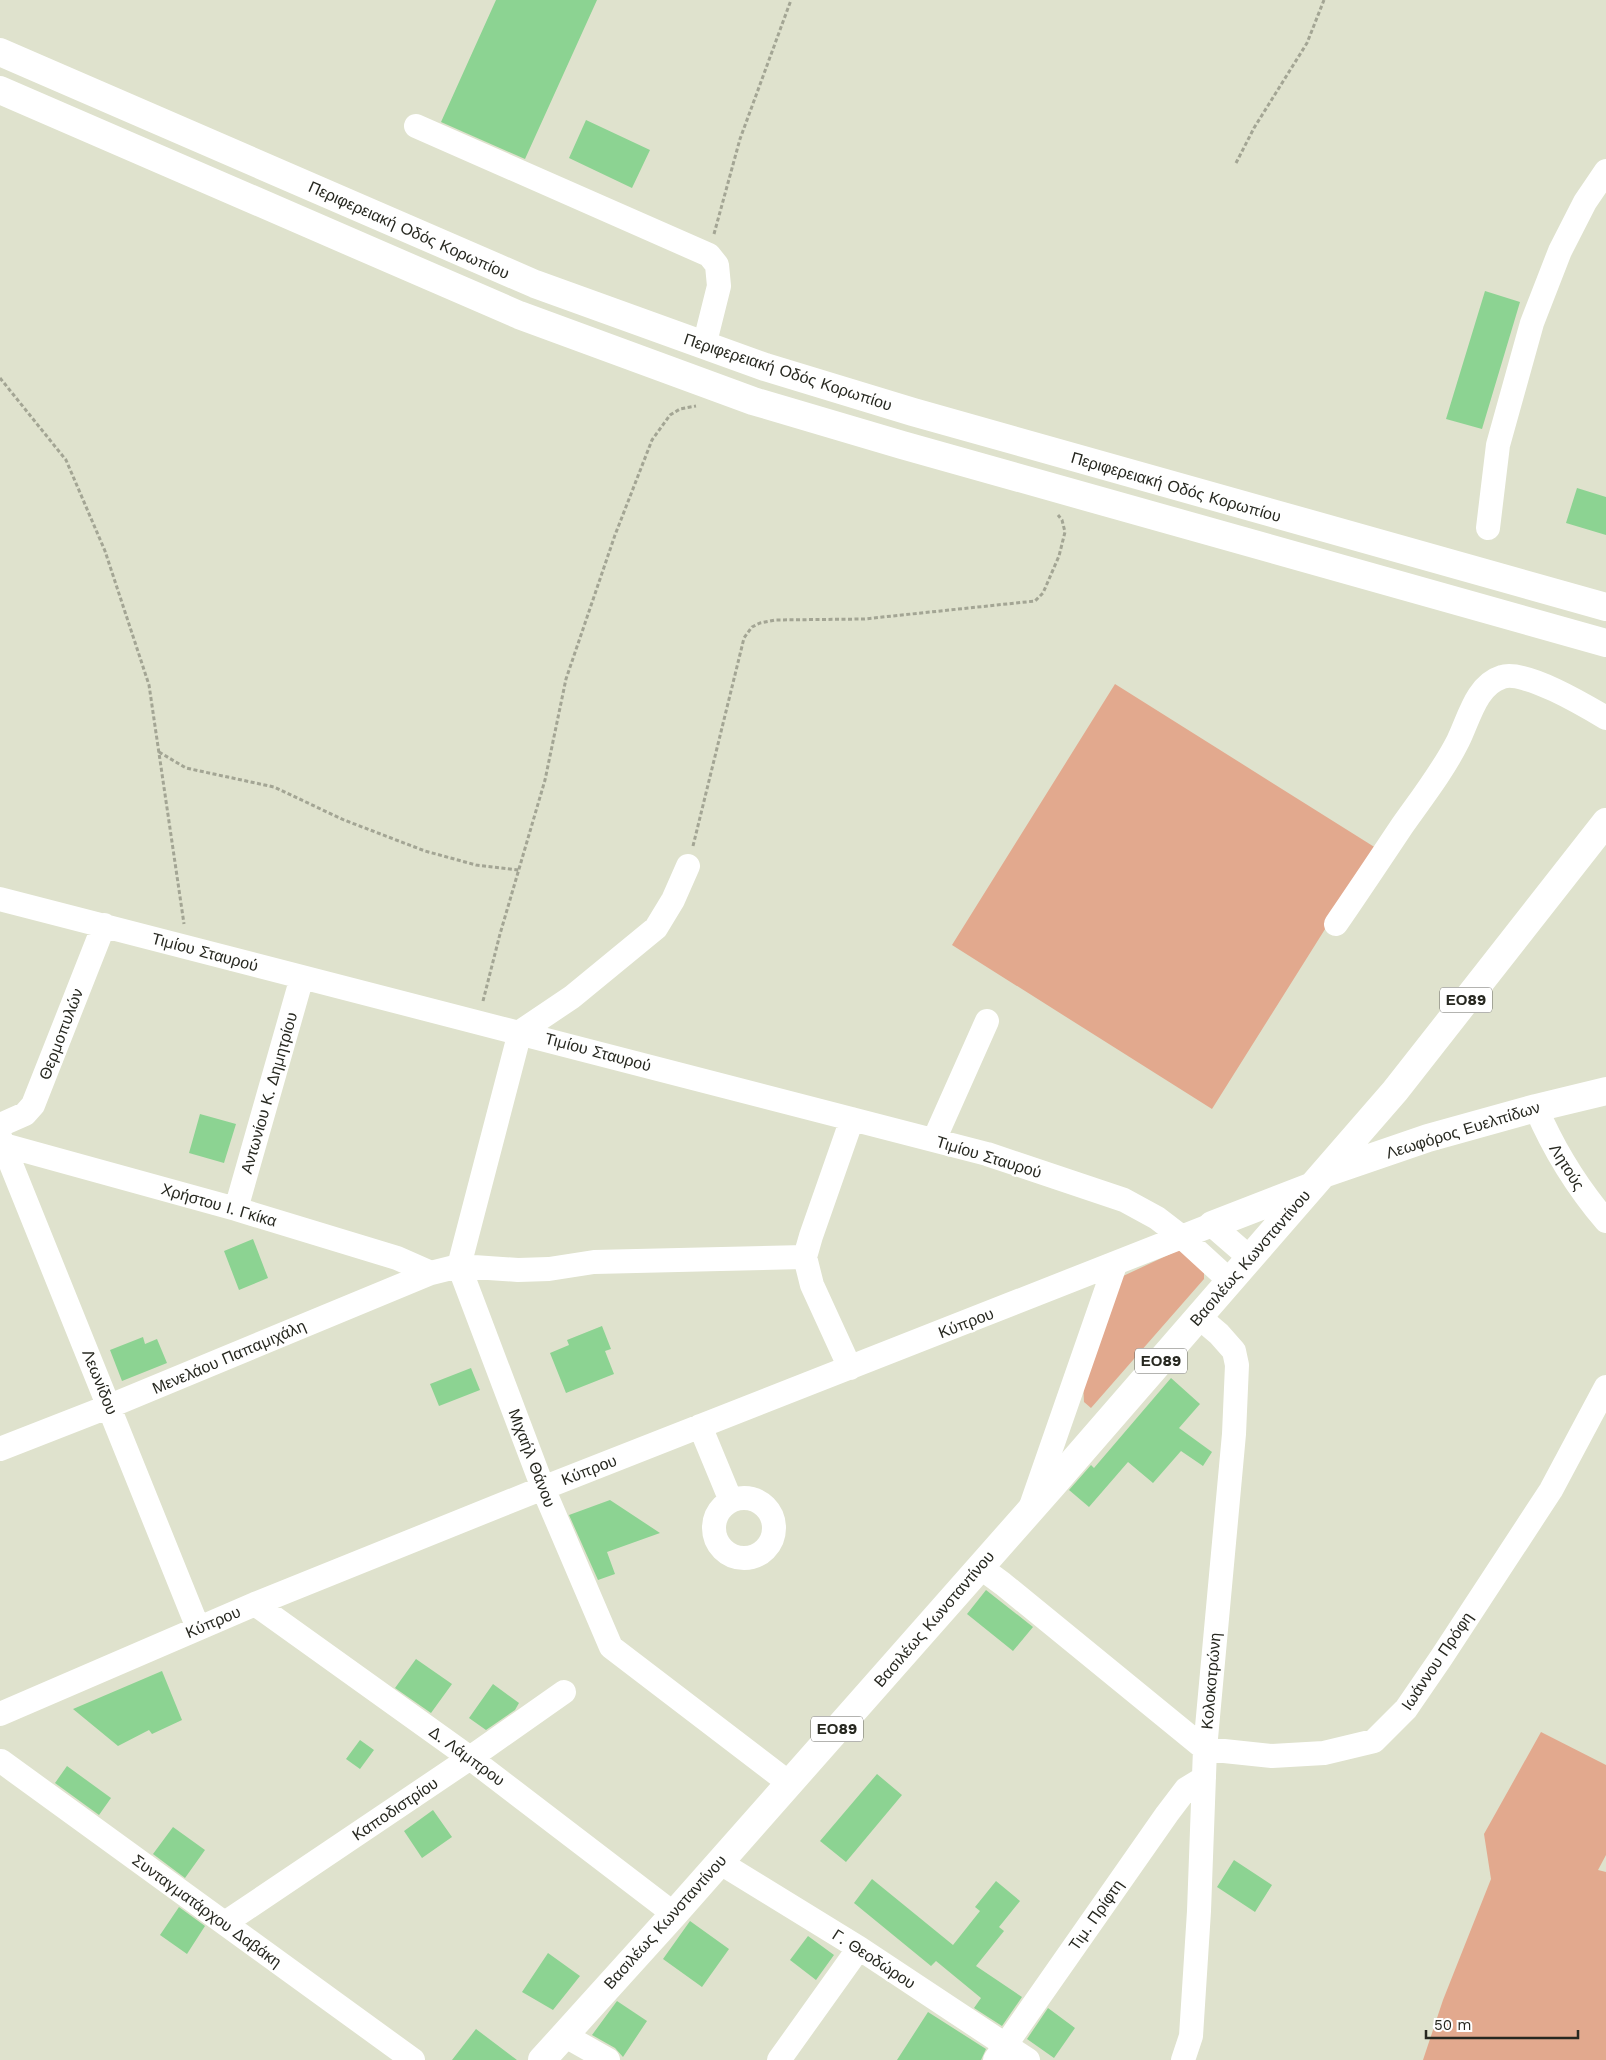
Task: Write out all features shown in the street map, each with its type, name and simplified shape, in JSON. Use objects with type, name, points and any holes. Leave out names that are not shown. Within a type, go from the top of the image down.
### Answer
[{"type":"main road","name":"Περιφερειακή Οδός Κορωπίου","points":[[0,52],[535,284],[765,368],[913,412],[1606,607]]},
{"type":"main road","name":"Περιφερειακή Οδός Κορωπίου","points":[[0,90],[519,315],[753,400],[911,448],[1606,643]]},
{"type":"main road","name":"ΕΟ89","points":[[1318,1180],[1395,1091],[1606,822]]},
{"type":"main road","name":"Λεωφόρος Ευελπίδων","points":[[1212,1225],[1318,1180],[1428,1138],[1606,1091]]},
{"type":"main road","name":"Βασιλέως Κωνσταντίνου","points":[[542,2060],[674,1914],[1051,1487],[1318,1180]]},
{"type":"street","points":[[416,126],[708,254],[717,265],[719,286],[704,346]]},
{"type":"street","points":[[1488,528],[1498,445],[1532,323],[1560,251],[1585,202],[1606,171]]},
{"type":"street","points":[[1336,924],[1437,776],[1458,742],[1477,699],[1488,684],[1503,676],[1518,677],[1551,688],[1606,718]]},
{"type":"street","points":[[459,1266],[520,1032],[572,997],[656,928],[673,900],[688,866]]},
{"type":"street","name":"Τιμίου Σταυρού","points":[[0,899],[987,1154],[1124,1200],[1157,1218],[1183,1238],[1230,1281]]},
{"type":"street","name":"Θερμοπυλών","points":[[1,1136],[33,1105],[104,925]]},
{"type":"street","name":"Αντωνίου Κ. Δημητρίου","points":[[236,1209],[302,977]]},
{"type":"street","points":[[934,1140],[987,1021]]},
{"type":"street","name":"Λητούς","points":[[1536,1108],[1553,1146],[1588,1200],[1606,1222]]},
{"type":"street","points":[[850,1368],[812,1285],[805,1257],[852,1119]]},
{"type":"street","name":"Χρήστου Ι. Γκίκα","points":[[1,1136],[397,1258],[431,1273]]},
{"type":"street","name":"Λεωνίδου","points":[[1,1136],[198,1628]]},
{"type":"street","points":[[1212,1225],[1250,1258]]},
{"type":"street","name":"Κύπρου","points":[[0,1714],[255,1604],[543,1488],[1115,1265],[1212,1225]]},
{"type":"street","name":"Μενελάου Παπαμιχάλη","points":[[0,1449],[110,1406],[431,1273],[459,1266],[518,1270],[549,1269],[594,1262],[805,1257]]},
{"type":"street","points":[[1030,1510],[1115,1265]]},
{"type":"street","name":"Μιχαήλ Θάνου","points":[[459,1266],[543,1488],[611,1647],[789,1782]]},
{"type":"street","name":"Κολοκοτρώνη","points":[[1183,2060],[1191,2036],[1199,1911],[1205,1749],[1234,1434],[1237,1365],[1234,1351],[1219,1334],[1199,1317]]},
{"type":"street","name":"Ιωάννου Πρόφη","points":[[1205,1749],[1272,1756],[1324,1753],[1374,1741],[1406,1709],[1441,1658],[1551,1490],[1606,1388]]},
{"type":"street","points":[[700,1426],[731,1501]]},
{"type":"street","points":[[980,1567],[1205,1749]]},
{"type":"street","name":"Δ. Λάμπρου","points":[[255,1604],[470,1758],[644,1889],[674,1914]]},
{"type":"street","name":"Καποδιστρίου","points":[[224,1923],[470,1758],[564,1692]]},
{"type":"street","name":"Συνταγματάρχου Δαβάκη","points":[[0,1762],[413,2060]]},
{"type":"street","name":"Τιμ. Πρίφτη","points":[[1000,2053],[1167,1814],[1186,1789],[1204,1778]]},
{"type":"street","name":"Γ. Θεοδώρου","points":[[719,1862],[860,1948],[1000,2053],[1028,2060]]},
{"type":"street","points":[[779,2060],[860,1948]]},
{"type":"street","points":[[564,2035],[608,2060]]},
{"type":"path","points":[[708,254],[740,139],[791,0]]},
{"type":"path","points":[[1236,163],[1254,128],[1307,43],[1324,0]]},
{"type":"path","points":[[0,378],[66,460],[101,542],[149,685],[187,947]]},
{"type":"path","points":[[478,1022],[500,934],[545,780],[566,679],[615,535],[652,440],[670,415],[680,409],[701,406]]},
{"type":"path","points":[[688,866],[744,638],[752,627],[775,620],[864,619],[1035,601],[1043,593],[1066,532],[1062,520],[1056,513]]},
{"type":"path","points":[[159,752],[186,768],[274,787],[344,820],[425,851],[476,865],[519,870]]},
{"type":"shaded area","points":[[1115,684],[1376,848],[1212,1109],[952,945]]},
{"type":"shaded area","points":[[1181,1249],[1204,1269],[1204,1279],[1091,1408],[1084,1402],[1083,1383],[1121,1277]]},
{"type":"shaded area","points":[[1541,1732],[1606,1765],[1606,1855],[1598,1870],[1606,1872],[1606,2060],[1423,2060],[1443,2000],[1491,1879],[1484,1834]]},
{"type":"building","points":[[496,0],[597,0],[525,159],[441,122]]},
{"type":"building","points":[[586,120],[650,150],[632,188],[569,158]]},
{"type":"building","points":[[1485,291],[1520,302],[1482,429],[1446,419]]},
{"type":"building","points":[[1577,488],[1606,497],[1606,535],[1566,523]]},
{"type":"building","points":[[200,1114],[236,1124],[224,1163],[189,1153]]},
{"type":"building","points":[[253,1239],[268,1278],[239,1290],[224,1251]]},
{"type":"building","points":[[602,1326],[611,1349],[605,1351],[614,1374],[566,1393],[550,1353],[569,1345],[567,1340]]},
{"type":"building","points":[[143,1337],[145,1344],[157,1339],[167,1363],[122,1381],[110,1350]]},
{"type":"building","points":[[471,1368],[480,1390],[439,1406],[430,1384]]},
{"type":"building","points":[[1171,1378],[1200,1404],[1179,1428],[1212,1452],[1203,1466],[1181,1451],[1153,1483],[1128,1462],[1089,1507],[1069,1490],[1091,1465],[1094,1468]]},
{"type":"building","points":[[610,1500],[660,1533],[607,1552],[615,1574],[598,1580],[569,1515]]},
{"type":"building","points":[[986,1590],[1033,1627],[1013,1651],[967,1614]]},
{"type":"building","points":[[416,1659],[452,1684],[431,1713],[395,1688]]},
{"type":"building","points":[[162,1671],[182,1720],[152,1734],[149,1730],[118,1746],[73,1709]]},
{"type":"building","points":[[493,1684],[519,1703],[515,1710],[486,1730],[469,1718]]},
{"type":"building","points":[[360,1740],[374,1750],[360,1769],[346,1759]]},
{"type":"building","points":[[67,1766],[111,1798],[99,1815],[55,1783]]},
{"type":"building","points":[[877,1774],[902,1795],[846,1862],[820,1841]]},
{"type":"building","points":[[433,1810],[452,1837],[422,1858],[404,1831]]},
{"type":"building","points":[[173,1827],[205,1850],[185,1878],[153,1854]]},
{"type":"building","points":[[1234,1860],[1272,1885],[1255,1912],[1217,1887]]},
{"type":"building","points":[[872,1879],[953,1945],[980,1911],[975,1907],[996,1881],[1020,1901],[999,1927],[1004,1931],[976,1966],[1022,1997],[1002,2026],[974,2008],[981,1998],[936,1961],[931,1966],[854,1903]]},
{"type":"building","points":[[179,1907],[205,1926],[187,1954],[160,1935]]},
{"type":"building","points":[[690,1921],[729,1949],[702,1987],[663,1959]]},
{"type":"building","points":[[808,1936],[834,1955],[816,1980],[790,1960]]},
{"type":"building","points":[[548,1953],[580,1976],[553,2010],[522,1992]]},
{"type":"building","points":[[617,2001],[647,2021],[623,2057],[615,2048],[592,2035]]},
{"type":"building","points":[[1048,2008],[1075,2028],[1054,2058],[1027,2039]]},
{"type":"building","points":[[928,2012],[986,2049],[981,2060],[897,2060]]},
{"type":"building","points":[[476,2029],[517,2060],[452,2060]]}]
